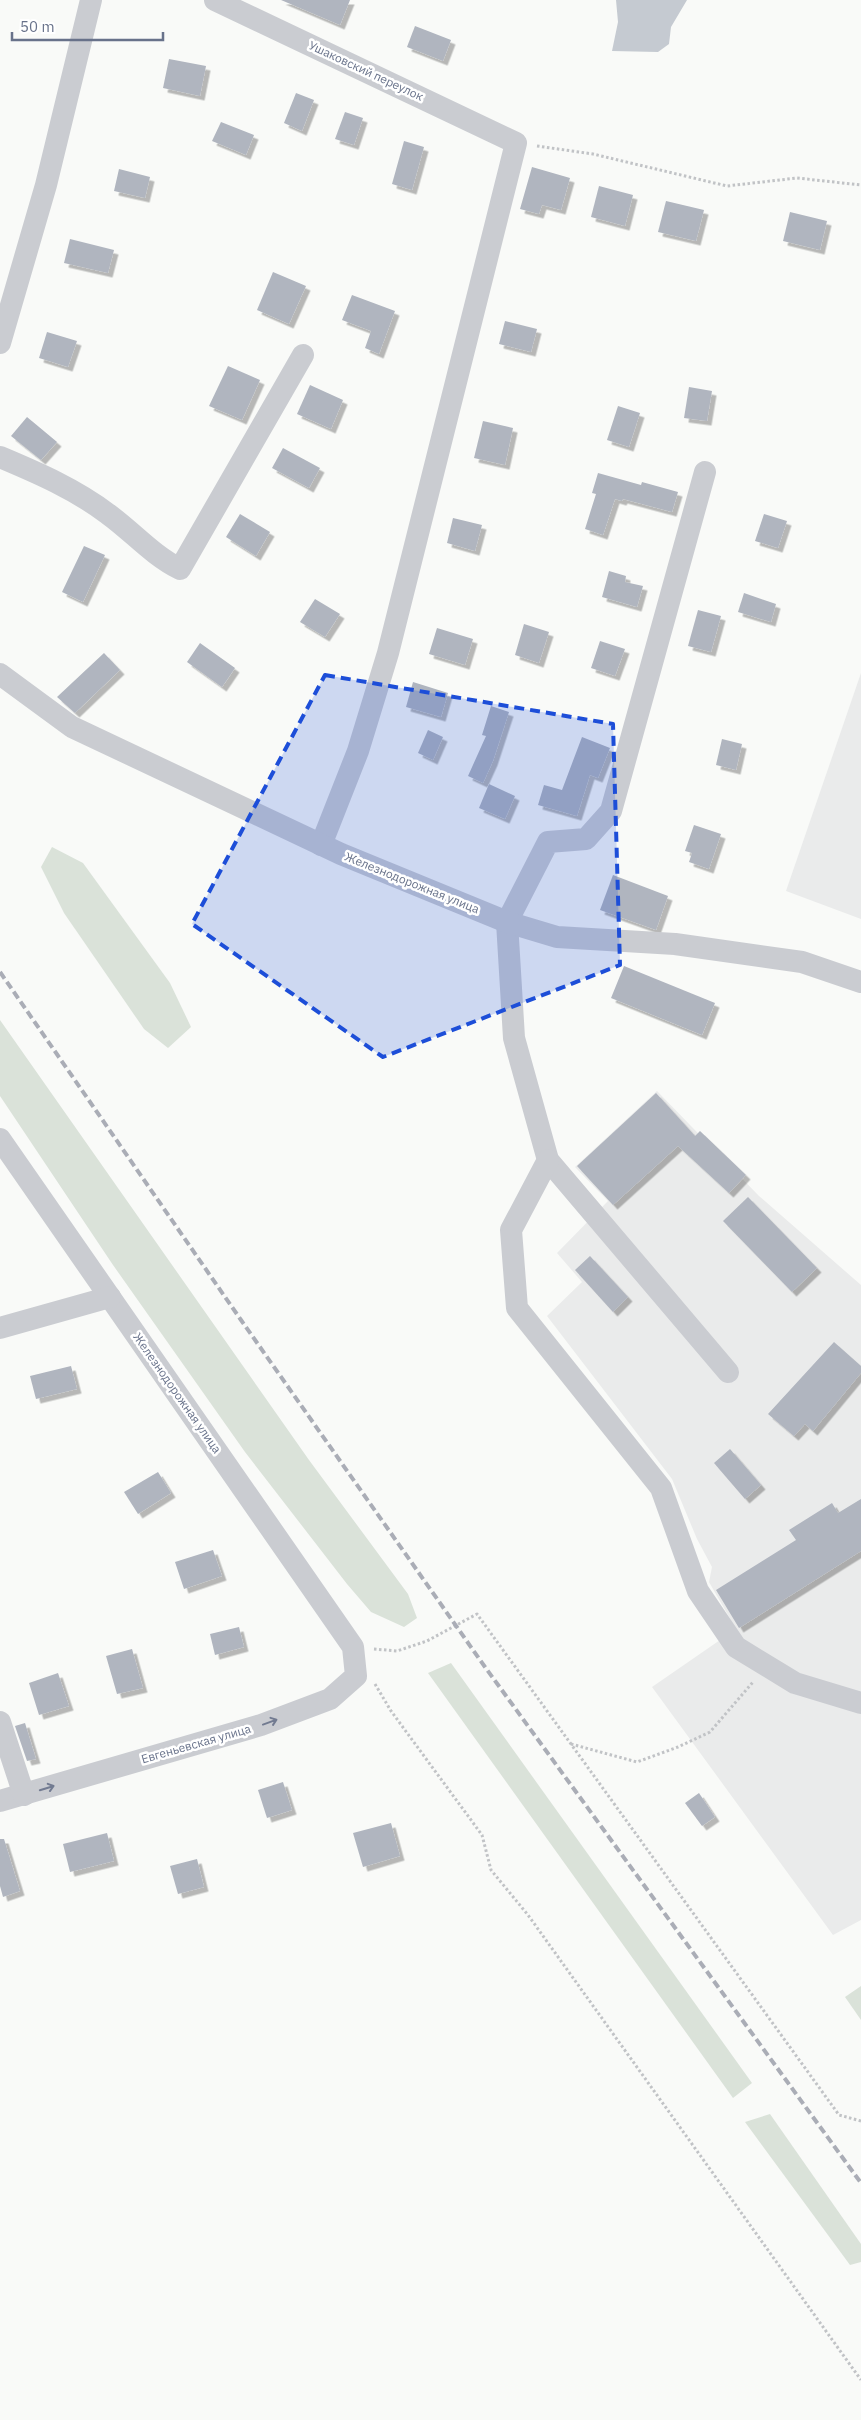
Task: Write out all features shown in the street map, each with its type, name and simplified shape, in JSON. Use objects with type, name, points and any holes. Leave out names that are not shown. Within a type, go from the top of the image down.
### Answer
[{"type":"street","points":[[0,343],[46,185],[91,0]]},
{"type":"street","name":"Ушаковский переулок","points":[[215,0],[516,143]]},
{"type":"street","points":[[322,845],[358,751],[388,653],[516,143]]},
{"type":"street","points":[[0,457],[51,478],[107,514],[160,559],[180,569],[303,355]]},
{"type":"street","points":[[706,472],[610,811],[586,839],[548,842],[507,922],[514,1038],[548,1160],[728,1372]]},
{"type":"street","name":"Железнодорожная улица","points":[[0,674],[72,727],[322,845],[507,922],[557,937],[675,944],[802,962],[861,982]]},
{"type":"street","name":"Железнодорожная улица","points":[[0,1139],[353,1647]]},
{"type":"street","points":[[548,1160],[511,1230],[517,1308],[662,1488],[698,1591],[736,1647],[795,1683],[861,1703]]},
{"type":"street","points":[[0,1328],[110,1297]]},
{"type":"street","name":"Евгеньевская улица","points":[[0,1801],[260,1725],[330,1699],[356,1676],[353,1647]]},
{"type":"street","points":[[0,1722],[24,1795]]},
{"type":"path","points":[[516,143],[592,154],[727,186],[797,178],[861,184]]},
{"type":"path","points":[[353,1647],[396,1651],[427,1641],[477,1614],[840,2115],[861,2120]]},
{"type":"path","points":[[571,1744],[637,1762],[678,1747],[710,1732],[766,1666]]},
{"type":"path","points":[[372,1679],[391,1711],[482,1835],[491,1870],[528,1915],[861,2380]]},
{"type":"highlighted area","points":[[325,675],[613,724],[620,965],[383,1057],[192,924]]},
{"type":"shaded area","points":[[616,0],[687,0],[671,27],[669,44],[658,52],[612,51],[618,22]]},
{"type":"shaded area","points":[[861,673],[861,919],[786,891]]},
{"type":"shaded area","points":[[52,847],[83,863],[170,983],[191,1027],[168,1048],[144,1029],[64,913],[41,867]]},
{"type":"shaded area","points":[[0,1020],[309,1460],[408,1594],[417,1618],[404,1627],[371,1612],[347,1584],[245,1452],[113,1265],[0,1096]]},
{"type":"shaded area","points":[[657,1091],[759,1196],[861,1285],[861,1920],[833,1935],[652,1687],[736,1629],[709,1582],[712,1567],[697,1539],[672,1479],[547,1316],[582,1282],[557,1253],[608,1201],[575,1167]]},
{"type":"shaded area","points":[[451,1663],[752,2083],[733,2098],[428,1673]]},
{"type":"shaded area","points":[[861,1986],[861,2020],[845,1997]]},
{"type":"shaded area","points":[[770,2114],[861,2244],[861,2262],[850,2265],[745,2122]]},
{"type":"building","points":[[281,0],[350,0],[340,25]]},
{"type":"building","points":[[415,26],[451,40],[443,61],[407,47]]},
{"type":"building","points":[[169,59],[206,66],[200,96],[163,88]]},
{"type":"building","points":[[296,93],[314,100],[302,131],[284,123]]},
{"type":"building","points":[[345,112],[363,118],[354,145],[335,139]]},
{"type":"building","points":[[221,122],[254,135],[246,155],[212,141]]},
{"type":"building","points":[[404,141],[424,147],[412,190],[392,184]]},
{"type":"building","points":[[532,167],[570,178],[561,210],[542,205],[539,214],[520,209]]},
{"type":"building","points":[[119,169],[150,177],[145,198],[114,191]]},
{"type":"building","points":[[599,186],[633,195],[625,226],[591,217]]},
{"type":"building","points":[[666,201],[704,210],[696,241],[658,232]]},
{"type":"building","points":[[790,212],[827,221],[820,250],[783,241]]},
{"type":"building","points":[[70,239],[114,250],[108,273],[64,263]]},
{"type":"building","points":[[273,272],[306,286],[289,324],[257,310]]},
{"type":"building","points":[[352,295],[395,311],[379,354],[365,348],[371,331],[342,320]]},
{"type":"building","points":[[505,321],[537,329],[531,352],[499,344]]},
{"type":"building","points":[[47,332],[77,341],[68,367],[39,358]]},
{"type":"building","points":[[228,366],[260,380],[242,420],[209,406]]},
{"type":"building","points":[[310,385],[343,400],[331,429],[297,414]]},
{"type":"building","points":[[689,387],[712,391],[707,421],[684,418]]},
{"type":"building","points":[[618,406],[640,413],[629,447],[607,440]]},
{"type":"building","points":[[27,417],[57,442],[41,460],[11,436]]},
{"type":"building","points":[[483,421],[513,428],[505,465],[474,458]]},
{"type":"building","points":[[283,448],[320,468],[309,488],[272,468]]},
{"type":"building","points":[[598,473],[641,485],[642,482],[678,492],[672,512],[623,499],[622,501],[615,499],[603,535],[585,529],[596,494],[592,493]]},
{"type":"building","points":[[240,514],[270,532],[256,556],[226,537]]},
{"type":"building","points":[[764,514],[787,521],[778,548],[755,541]]},
{"type":"building","points":[[453,518],[482,525],[475,551],[447,543]]},
{"type":"building","points":[[84,546],[105,555],[83,602],[62,592]]},
{"type":"building","points":[[609,571],[626,576],[625,582],[643,586],[637,607],[602,597]]},
{"type":"building","points":[[744,593],[776,604],[771,622],[738,612]]},
{"type":"building","points":[[315,599],[340,614],[325,637],[300,622]]},
{"type":"building","points":[[698,610],[721,616],[711,652],[688,646]]},
{"type":"building","points":[[524,624],[549,632],[539,663],[515,655]]},
{"type":"building","points":[[437,628],[473,639],[465,665],[429,654]]},
{"type":"building","points":[[600,641],[625,649],[615,676],[591,668]]},
{"type":"building","points":[[200,643],[235,668],[222,687],[187,662]]},
{"type":"building","points":[[104,653],[120,670],[75,713],[57,697]]},
{"type":"building","points":[[413,682],[448,693],[441,717],[406,707]]},
{"type":"building","points":[[491,706],[509,712],[493,761],[483,783],[468,776],[486,736],[482,735]]},
{"type":"building","points":[[428,730],[443,737],[433,760],[418,753]]},
{"type":"building","points":[[582,737],[610,748],[598,778],[590,775],[577,816],[538,805],[544,785],[562,790]]},
{"type":"building","points":[[722,739],[742,744],[736,770],[716,765]]},
{"type":"building","points":[[489,784],[515,796],[505,819],[479,808]]},
{"type":"building","points":[[694,825],[721,834],[709,869],[689,862],[692,853],[685,851]]},
{"type":"building","points":[[613,875],[668,896],[656,930],[600,910]]},
{"type":"building","points":[[624,966],[715,1003],[702,1035],[611,998]]},
{"type":"building","points":[[656,1093],[695,1136],[700,1131],[746,1175],[729,1193],[678,1146],[613,1205],[577,1166]]},
{"type":"building","points":[[748,1197],[817,1268],[792,1292],[723,1221]]},
{"type":"building","points":[[590,1256],[628,1297],[613,1312],[575,1270]]},
{"type":"building","points":[[834,1342],[861,1366],[861,1373],[813,1431],[805,1424],[794,1436],[768,1414]]},
{"type":"building","points":[[71,1366],[77,1389],[36,1399],[30,1376]]},
{"type":"building","points":[[730,1449],[761,1485],[745,1499],[714,1463]]},
{"type":"building","points":[[158,1472],[171,1493],[138,1514],[124,1492]]},
{"type":"building","points":[[861,1499],[861,1551],[739,1628],[716,1590],[796,1540],[789,1530],[832,1503],[838,1513]]},
{"type":"building","points":[[213,1550],[222,1576],[184,1589],[175,1562]]},
{"type":"building","points":[[239,1627],[244,1647],[215,1655],[210,1634]]},
{"type":"building","points":[[132,1649],[143,1688],[117,1694],[106,1656]]},
{"type":"building","points":[[58,1673],[69,1706],[39,1715],[29,1683]]},
{"type":"building","points":[[25,1723],[36,1759],[27,1761],[15,1726]]},
{"type":"building","points":[[283,1782],[292,1810],[267,1818],[258,1790]]},
{"type":"building","points":[[699,1793],[715,1817],[702,1826],[685,1803]]},
{"type":"building","points":[[391,1823],[400,1856],[363,1867],[353,1833]]},
{"type":"building","points":[[107,1833],[114,1861],[70,1872],[63,1844]]},
{"type":"building","points":[[0,1839],[4,1839],[20,1891],[3,1897],[0,1886]]},
{"type":"building","points":[[197,1859],[204,1887],[178,1894],[170,1866]]},
{"type":"railway","points":[[0,972],[241,1320],[485,1667],[861,2183]]}]
